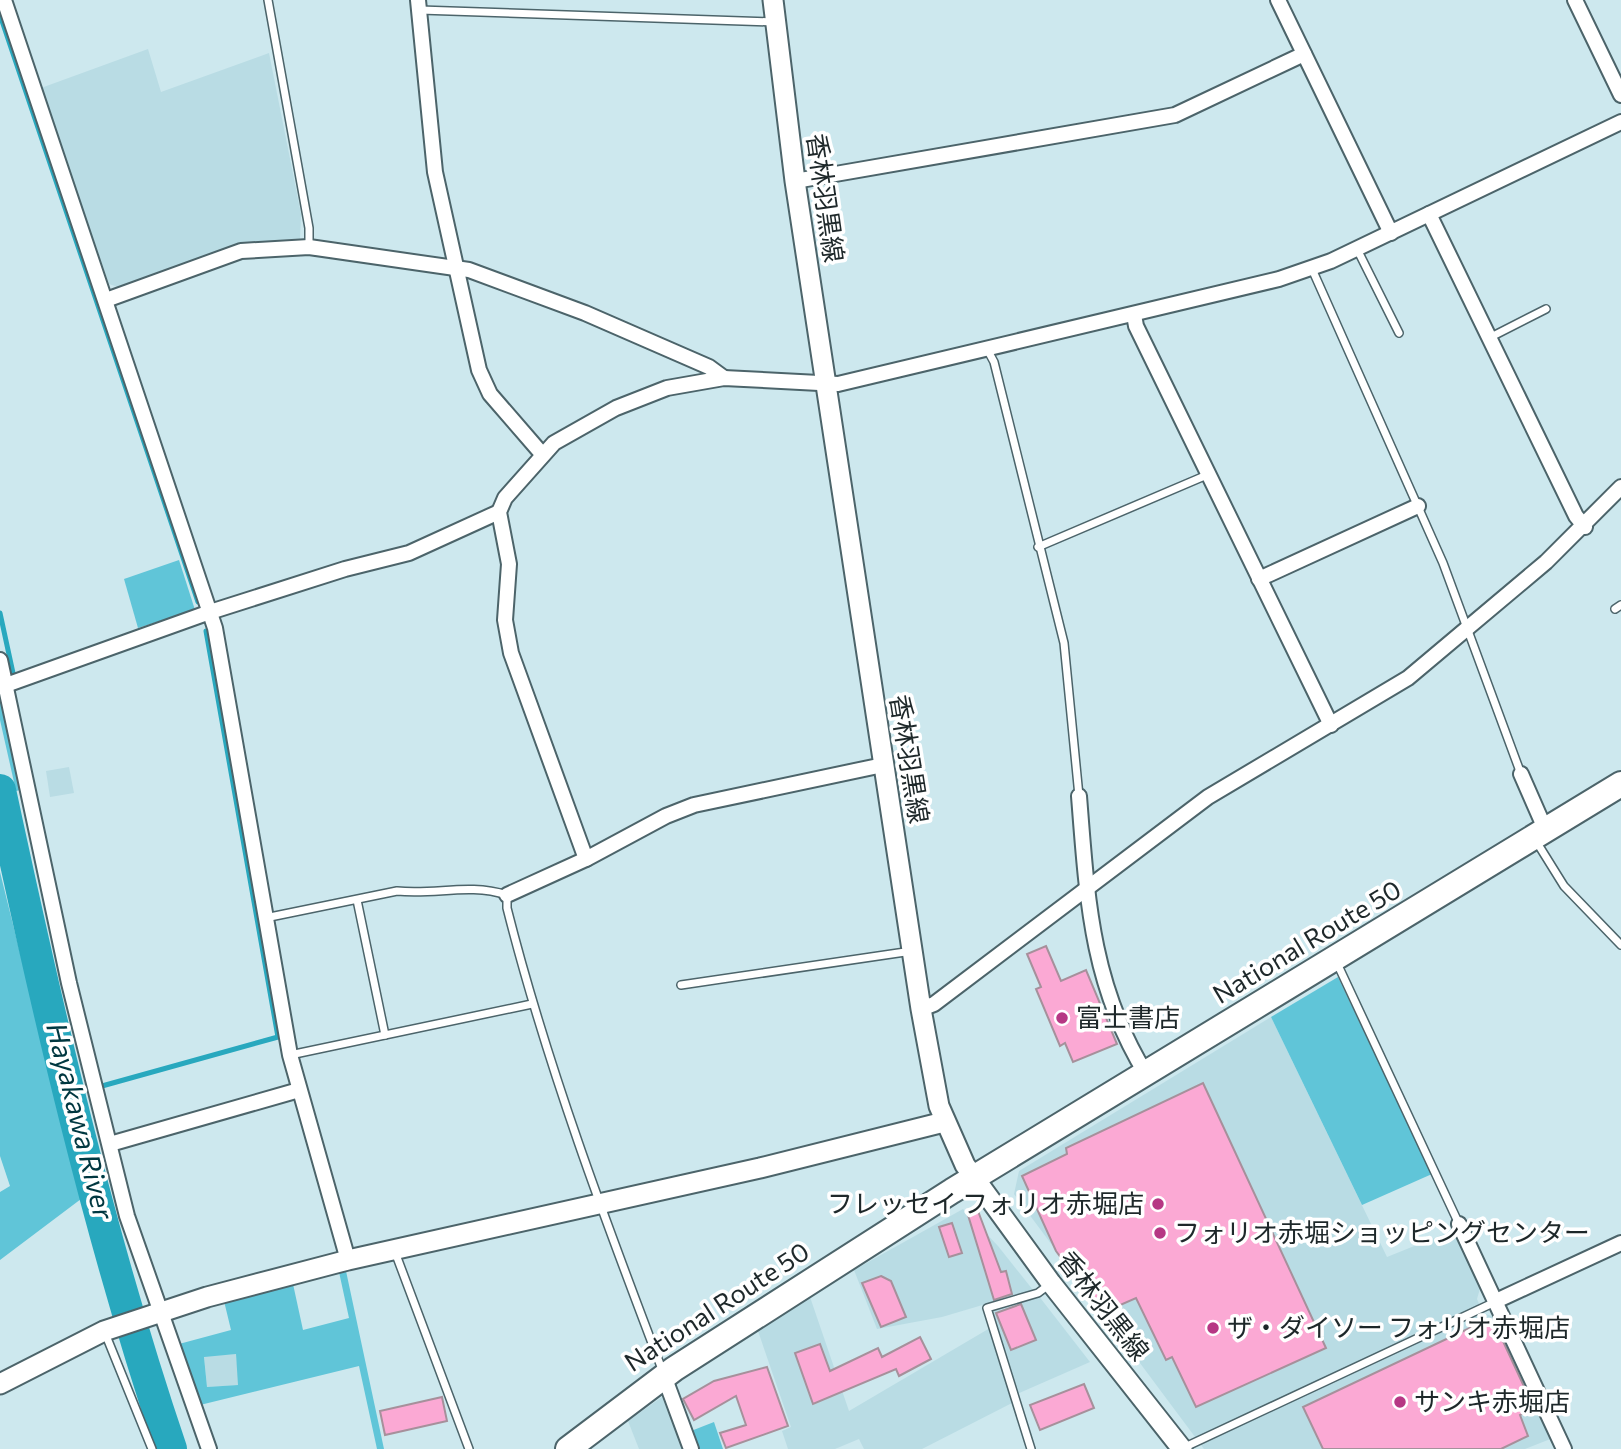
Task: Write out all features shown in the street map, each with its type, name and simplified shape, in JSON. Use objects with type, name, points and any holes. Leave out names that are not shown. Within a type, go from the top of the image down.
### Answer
[{"type":"highway","name":"National Route 50","points":[[568,1449],[664,1376],[974,1178],[1621,785]]},
{"type":"main road","name":"香林羽黒線","points":[[773,0],[795,181],[883,765],[921,1009],[944,1122],[974,1178],[1051,1283],[1182,1449]]},
{"type":"main road","points":[[0,1384],[108,1329],[157,1313],[348,1260],[944,1122]]},
{"type":"street","points":[[4,0],[210,612],[290,1055],[348,1260]]},
{"type":"street","points":[[1279,0],[1391,233]]},
{"type":"street","points":[[1575,0],[1621,95]]},
{"type":"street","points":[[419,5],[429,137],[483,381],[542,454]]},
{"type":"street","points":[[795,181],[1175,116],[1304,54]]},
{"type":"street","points":[[586,859],[508,644],[505,620],[509,564],[499,512],[505,498],[542,454],[572,430],[638,398],[667,388],[724,378],[826,385],[1134,315],[1312,269],[1621,122]]},
{"type":"street","points":[[1429,214],[1576,516],[1585,527]]},
{"type":"street","points":[[106,300],[241,251],[309,247],[456,268],[585,313],[709,367],[724,378]]},
{"type":"street","points":[[1134,315],[1136,326],[1207,475],[1331,725]]},
{"type":"street","points":[[921,1009],[934,1004],[1208,797],[1394,688],[1585,527],[1621,487]]},
{"type":"street","points":[[1259,579],[1418,506]]},
{"type":"street","points":[[6,685],[210,612],[345,569],[409,554],[499,512]]},
{"type":"street","points":[[0,660],[69,983],[127,1216],[157,1313],[209,1449]]},
{"type":"street","points":[[508,895],[586,859],[666,816],[694,805],[883,765]]},
{"type":"street","points":[[1521,774],[1540,834]]},
{"type":"street","points":[[1079,796],[1086,889],[1102,980],[1134,1055],[1146,1074]]},
{"type":"street","points":[[110,1144],[299,1090]]},
{"type":"street","points":[[1459,1224],[1564,1449]]},
{"type":"street","points":[[1496,1301],[1621,1242]]},
{"type":"street","points":[[664,1376],[691,1449]]},
{"type":"lane","points":[[268,0],[309,228],[309,247]]},
{"type":"lane","points":[[419,5],[776,22]]},
{"type":"lane","points":[[1357,249],[1399,333]]},
{"type":"lane","points":[[1312,269],[1452,585],[1465,628],[1521,774]]},
{"type":"lane","points":[[1489,338],[1546,309]]},
{"type":"lane","points":[[987,349],[994,362],[1064,643],[1079,796]]},
{"type":"lane","points":[[1038,547],[1207,475]]},
{"type":"lane","points":[[1540,834],[1564,886],[1621,945]]},
{"type":"lane","points":[[265,918],[397,891],[484,887],[508,895],[507,908],[532,1004],[664,1376]]},
{"type":"lane","points":[[357,900],[385,1035]]},
{"type":"lane","points":[[681,985],[912,951]]},
{"type":"lane","points":[[1335,961],[1459,1224]]},
{"type":"lane","points":[[290,1055],[532,1004]]},
{"type":"lane","points":[[395,1251],[469,1449]]},
{"type":"lane","points":[[1031,1449],[987,1308],[1038,1293],[1051,1283]]},
{"type":"lane","points":[[1182,1449],[1496,1301]]},
{"type":"lane","points":[[108,1329],[152,1449]]},
{"type":"shaded area","points":[[148,49],[161,92],[269,53],[301,214],[300,239],[244,244],[118,287],[109,284],[41,88]]},
{"type":"shaded area","points":[[179,560],[195,610],[138,628],[124,579]]},
{"type":"shaded area","points":[[0,688],[25,789],[16,791],[0,720]]},
{"type":"shaded area","points":[[69,767],[74,793],[50,797],[46,771]]},
{"type":"shaded area","points":[[0,872],[81,1199],[0,1260],[0,1192],[10,1186],[0,1156]]},
{"type":"shaded area","points":[[1338,977],[1432,1174],[1362,1205],[1271,1017]]},
{"type":"shaded area","points":[[1271,1017],[1387,1257],[1454,1230],[1481,1285],[1477,1299],[1483,1313],[1500,1319],[1553,1438],[1525,1449],[1204,1449],[1014,1194],[1019,1171]]},
{"type":"shaded area","points":[[963,1209],[998,1246],[1033,1290],[942,1317],[877,1329],[854,1270]]},
{"type":"shaded area","points":[[346,1271],[384,1449],[377,1449],[359,1366],[200,1405],[179,1344],[231,1330],[224,1301],[293,1284],[303,1330],[349,1318],[339,1272]],"holes":[[[236,1354],[238,1385],[207,1387],[204,1357]]]},
{"type":"shaded area","points":[[1038,1295],[1090,1362],[1017,1394],[991,1309]]},
{"type":"shaded area","points":[[810,1297],[849,1411],[990,1328],[1012,1403],[922,1449],[864,1449],[859,1439],[835,1449],[788,1449],[782,1431],[791,1427],[758,1331]]},
{"type":"shaded area","points":[[236,1354],[239,1385],[207,1387],[204,1356]]},
{"type":"shaded area","points":[[662,1397],[683,1449],[639,1449],[628,1421]]},
{"type":"shaded area","points":[[714,1422],[723,1449],[697,1449],[691,1431]]},
{"type":"building","points":[[1046,946],[1061,981],[1086,970],[1117,1044],[1073,1062],[1065,1043],[1060,1046],[1036,989],[1041,987],[1027,954]]},
{"type":"building","name":"フォリオ赤堀ショッピングセンター","points":[[1203,1083],[1326,1348],[1196,1407],[1172,1357],[1166,1360],[1136,1298],[1102,1313],[1056,1251],[1022,1176],[1067,1154],[1066,1148]]},
{"type":"building","points":[[978,1211],[1001,1272],[1006,1271],[1012,1294],[994,1300],[968,1215]]},
{"type":"building","points":[[952,1223],[962,1253],[949,1257],[939,1227]]},
{"type":"building","points":[[881,1276],[891,1281],[906,1317],[881,1327],[862,1283]]},
{"type":"building","points":[[1021,1304],[1036,1340],[1011,1350],[996,1313]]},
{"type":"building","points":[[1478,1324],[1495,1324],[1534,1408],[1520,1415],[1528,1436],[1501,1449],[1323,1449],[1303,1407]]},
{"type":"building","points":[[920,1337],[931,1359],[899,1376],[896,1369],[813,1404],[795,1353],[820,1344],[830,1371],[878,1348],[882,1357]]},
{"type":"building","points":[[767,1367],[788,1426],[726,1448],[720,1433],[746,1425],[736,1396],[694,1420],[683,1399],[714,1381]]},
{"type":"building","points":[[1084,1384],[1094,1408],[1040,1430],[1030,1405]]},
{"type":"building","points":[[442,1397],[447,1421],[385,1435],[380,1411]]},
{"type":"waterway","points":[[0,15],[198,602]]},
{"type":"waterway","points":[[0,613],[13,673]]},
{"type":"waterway","points":[[102,1086],[278,1037],[206,631]]},
{"type":"waterway","name":"Hayakawa River","points":[[0,790],[76,1122],[121,1287],[171,1449]]},
{"type":"waterway","points":[[79,1131],[88,1128]]},
{"type":"place","name":"富士書店","points":[[1062,1018]]},
{"type":"place","name":"フレッセイ フォリオ赤堀店","points":[[1158,1204]]},
{"type":"place","name":"フォリオ赤堀ショッピングセンター","points":[[1160,1233]]},
{"type":"place","name":"ザ・ダイソー フォリオ赤堀店","points":[[1213,1328]]},
{"type":"place","name":"サンキ赤堀店","points":[[1400,1402]]}]
